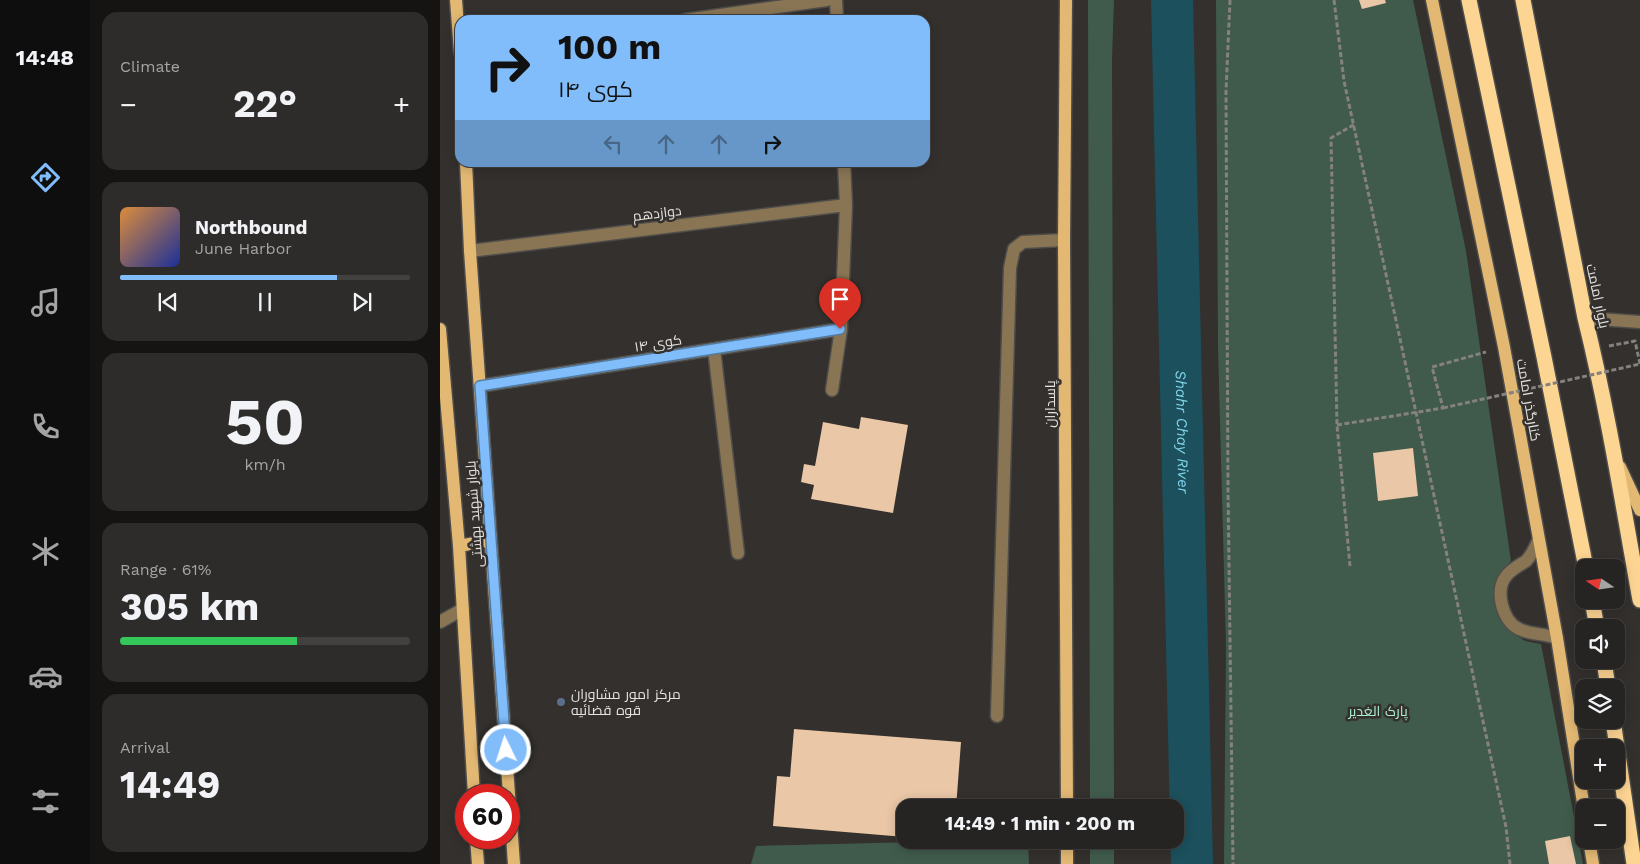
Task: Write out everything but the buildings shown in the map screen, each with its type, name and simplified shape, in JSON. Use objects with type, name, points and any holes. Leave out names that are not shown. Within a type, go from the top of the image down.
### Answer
[{"type":"highway","points":[[1469,0],[1584,559]]},
{"type":"highway","name":"بلوار امامت","points":[[1523,0],[1640,600]]},
{"type":"highway","points":[[1614,729],[1634,864]]},
{"type":"main road","points":[[456,0],[457,15]]},
{"type":"main road","name":"پاسداران","points":[[1066,0],[1064,240],[1067,799]]},
{"type":"main road","name":"کنارگذر امامت","points":[[1432,0],[1504,347],[1583,799]]},
{"type":"main road","name":"بلوار شهید بهشتی","points":[[466,167],[470,250],[514,864]]},
{"type":"main road","name":"بلوار شهید بهشتی","points":[[440,329],[459,546],[473,784]]},
{"type":"main road","points":[[1612,451],[1640,510]]},
{"type":"main road","points":[[459,546],[491,540]]},
{"type":"main road","points":[[477,849],[478,864]]},
{"type":"main road","points":[[1067,849],[1067,864]]},
{"type":"main road","points":[[1590,849],[1593,864]]},
{"type":"street","points":[[720,15],[827,0]]},
{"type":"street","points":[[836,0],[837,15]]},
{"type":"street","points":[[832,390],[840,329],[846,205],[844,167]]},
{"type":"street","name":"دوازدهم","points":[[470,250],[846,205]]},
{"type":"street","points":[[997,716],[1010,268],[1014,249],[1023,242],[1064,240]]},
{"type":"street","points":[[1585,318],[1640,322]]},
{"type":"street","name":"کوی ۱۴","points":[[480,386],[840,329]]},
{"type":"street","points":[[714,349],[738,552]]},
{"type":"street","points":[[1538,541],[1532,554],[1506,576],[1502,583],[1501,592],[1504,611],[1510,622],[1517,629],[1548,634],[1556,638]]},
{"type":"street","points":[[440,622],[463,609]]},
{"type":"path","points":[[1230,0],[1226,101],[1233,864]]},
{"type":"path","points":[[1334,0],[1344,80],[1506,827],[1510,864]]},
{"type":"path","points":[[1350,566],[1337,425],[1331,138],[1354,124]]},
{"type":"path","points":[[1337,425],[1443,408],[1640,364],[1635,341],[1592,349]]},
{"type":"path","points":[[1443,408],[1432,367],[1504,347]]},
{"type":"green space","points":[[1088,0],[1114,0],[1112,59],[1114,799],[1090,799]]},
{"type":"green space","name":"پارک الغدیر","points":[[1216,0],[1413,0],[1466,251],[1511,561],[1497,578],[1497,607],[1507,629],[1525,641],[1541,644],[1575,822],[1575,849],[1580,849],[1583,864],[1224,864],[1226,646],[1218,347]]},
{"type":"green space","points":[[896,843],[896,849],[1028,849],[1029,864],[751,864],[756,846]]},
{"type":"green space","points":[[1090,849],[1114,849],[1114,864],[1090,864]]},
{"type":"waterway","name":"Shahr Chay River","points":[[1172,0],[1192,864]]},
{"type":"place","name":"مرکز امور مشاوران قوه قضائیه","points":[[561,702]]},
{"type":"route","points":[[506,750],[480,386],[840,329]]}]
